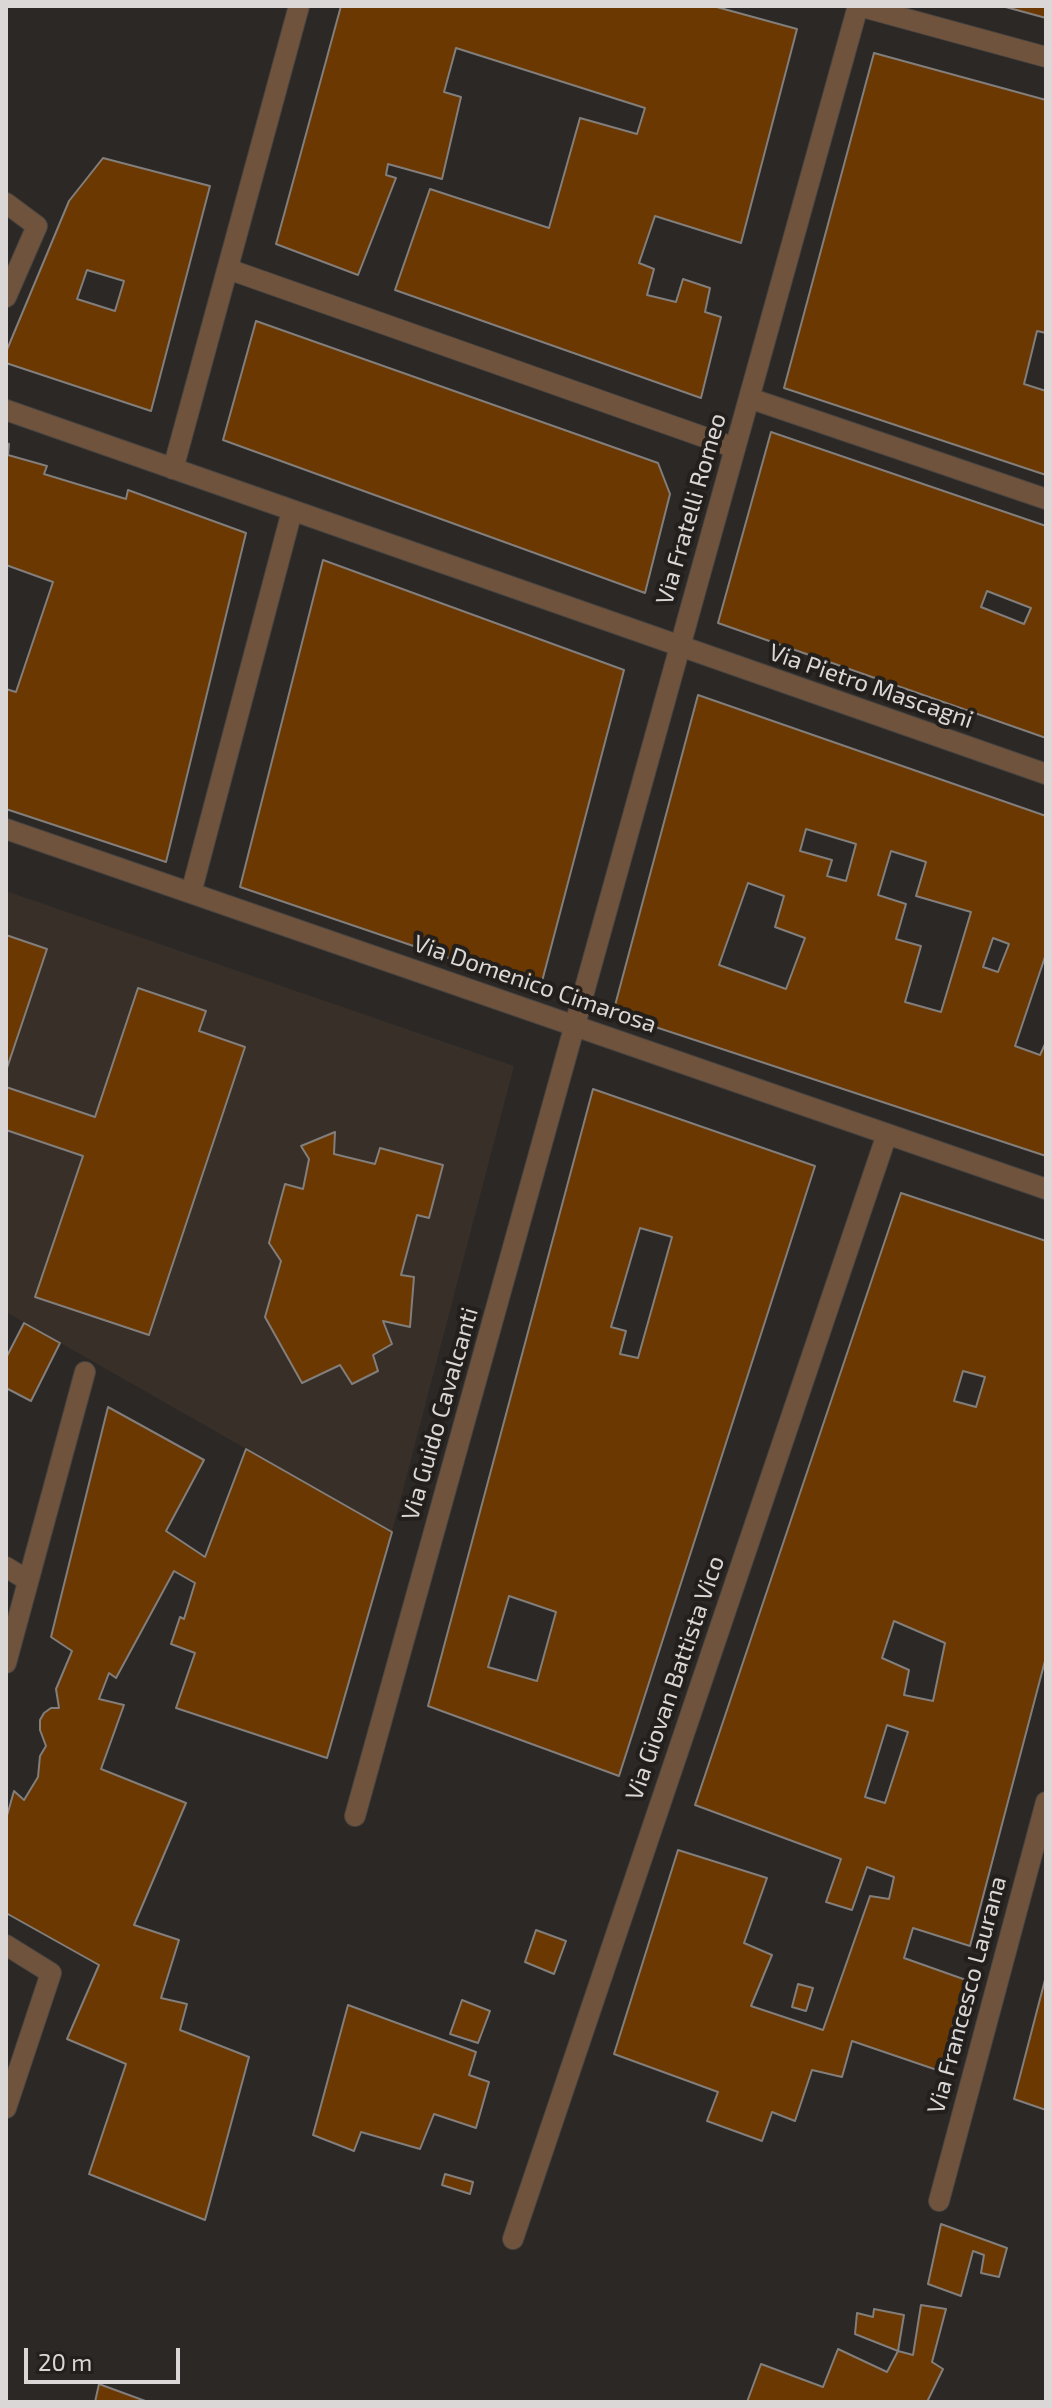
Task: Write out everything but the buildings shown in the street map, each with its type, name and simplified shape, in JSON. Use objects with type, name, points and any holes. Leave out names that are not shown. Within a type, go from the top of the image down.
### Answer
[{"type":"street","points":[[173,469],[299,6]]},
{"type":"street","points":[[858,6],[1046,57]]},
{"type":"street","name":"Via Fratelli Romeo","points":[[575,1026],[858,6]]},
{"type":"street","points":[[6,203],[37,226],[6,297]]},
{"type":"street","points":[[228,269],[735,448]]},
{"type":"street","points":[[749,398],[1046,499]]},
{"type":"street","name":"Via Pietro Mascagni","points":[[6,410],[1046,774]]},
{"type":"street","points":[[191,893],[292,511]]},
{"type":"street","name":"Via Domenico Cimarosa","points":[[6,829],[1046,1189]]},
{"type":"street","name":"Via Guido Cavalcanti","points":[[355,1816],[575,1026]]},
{"type":"street","name":"Via Giovan Battista Vico","points":[[513,2239],[887,1134]]},
{"type":"street","points":[[6,1663],[85,1372]]},
{"type":"street","points":[[6,1567],[27,1580]]},
{"type":"street","name":"Via Francesco Laurana","points":[[939,2201],[1046,1802]]},
{"type":"street","points":[[6,1945],[51,1973],[6,2108]]},
{"type":"shaded area","points":[[6,891],[514,1066],[392,1532],[6,1312]]}]
